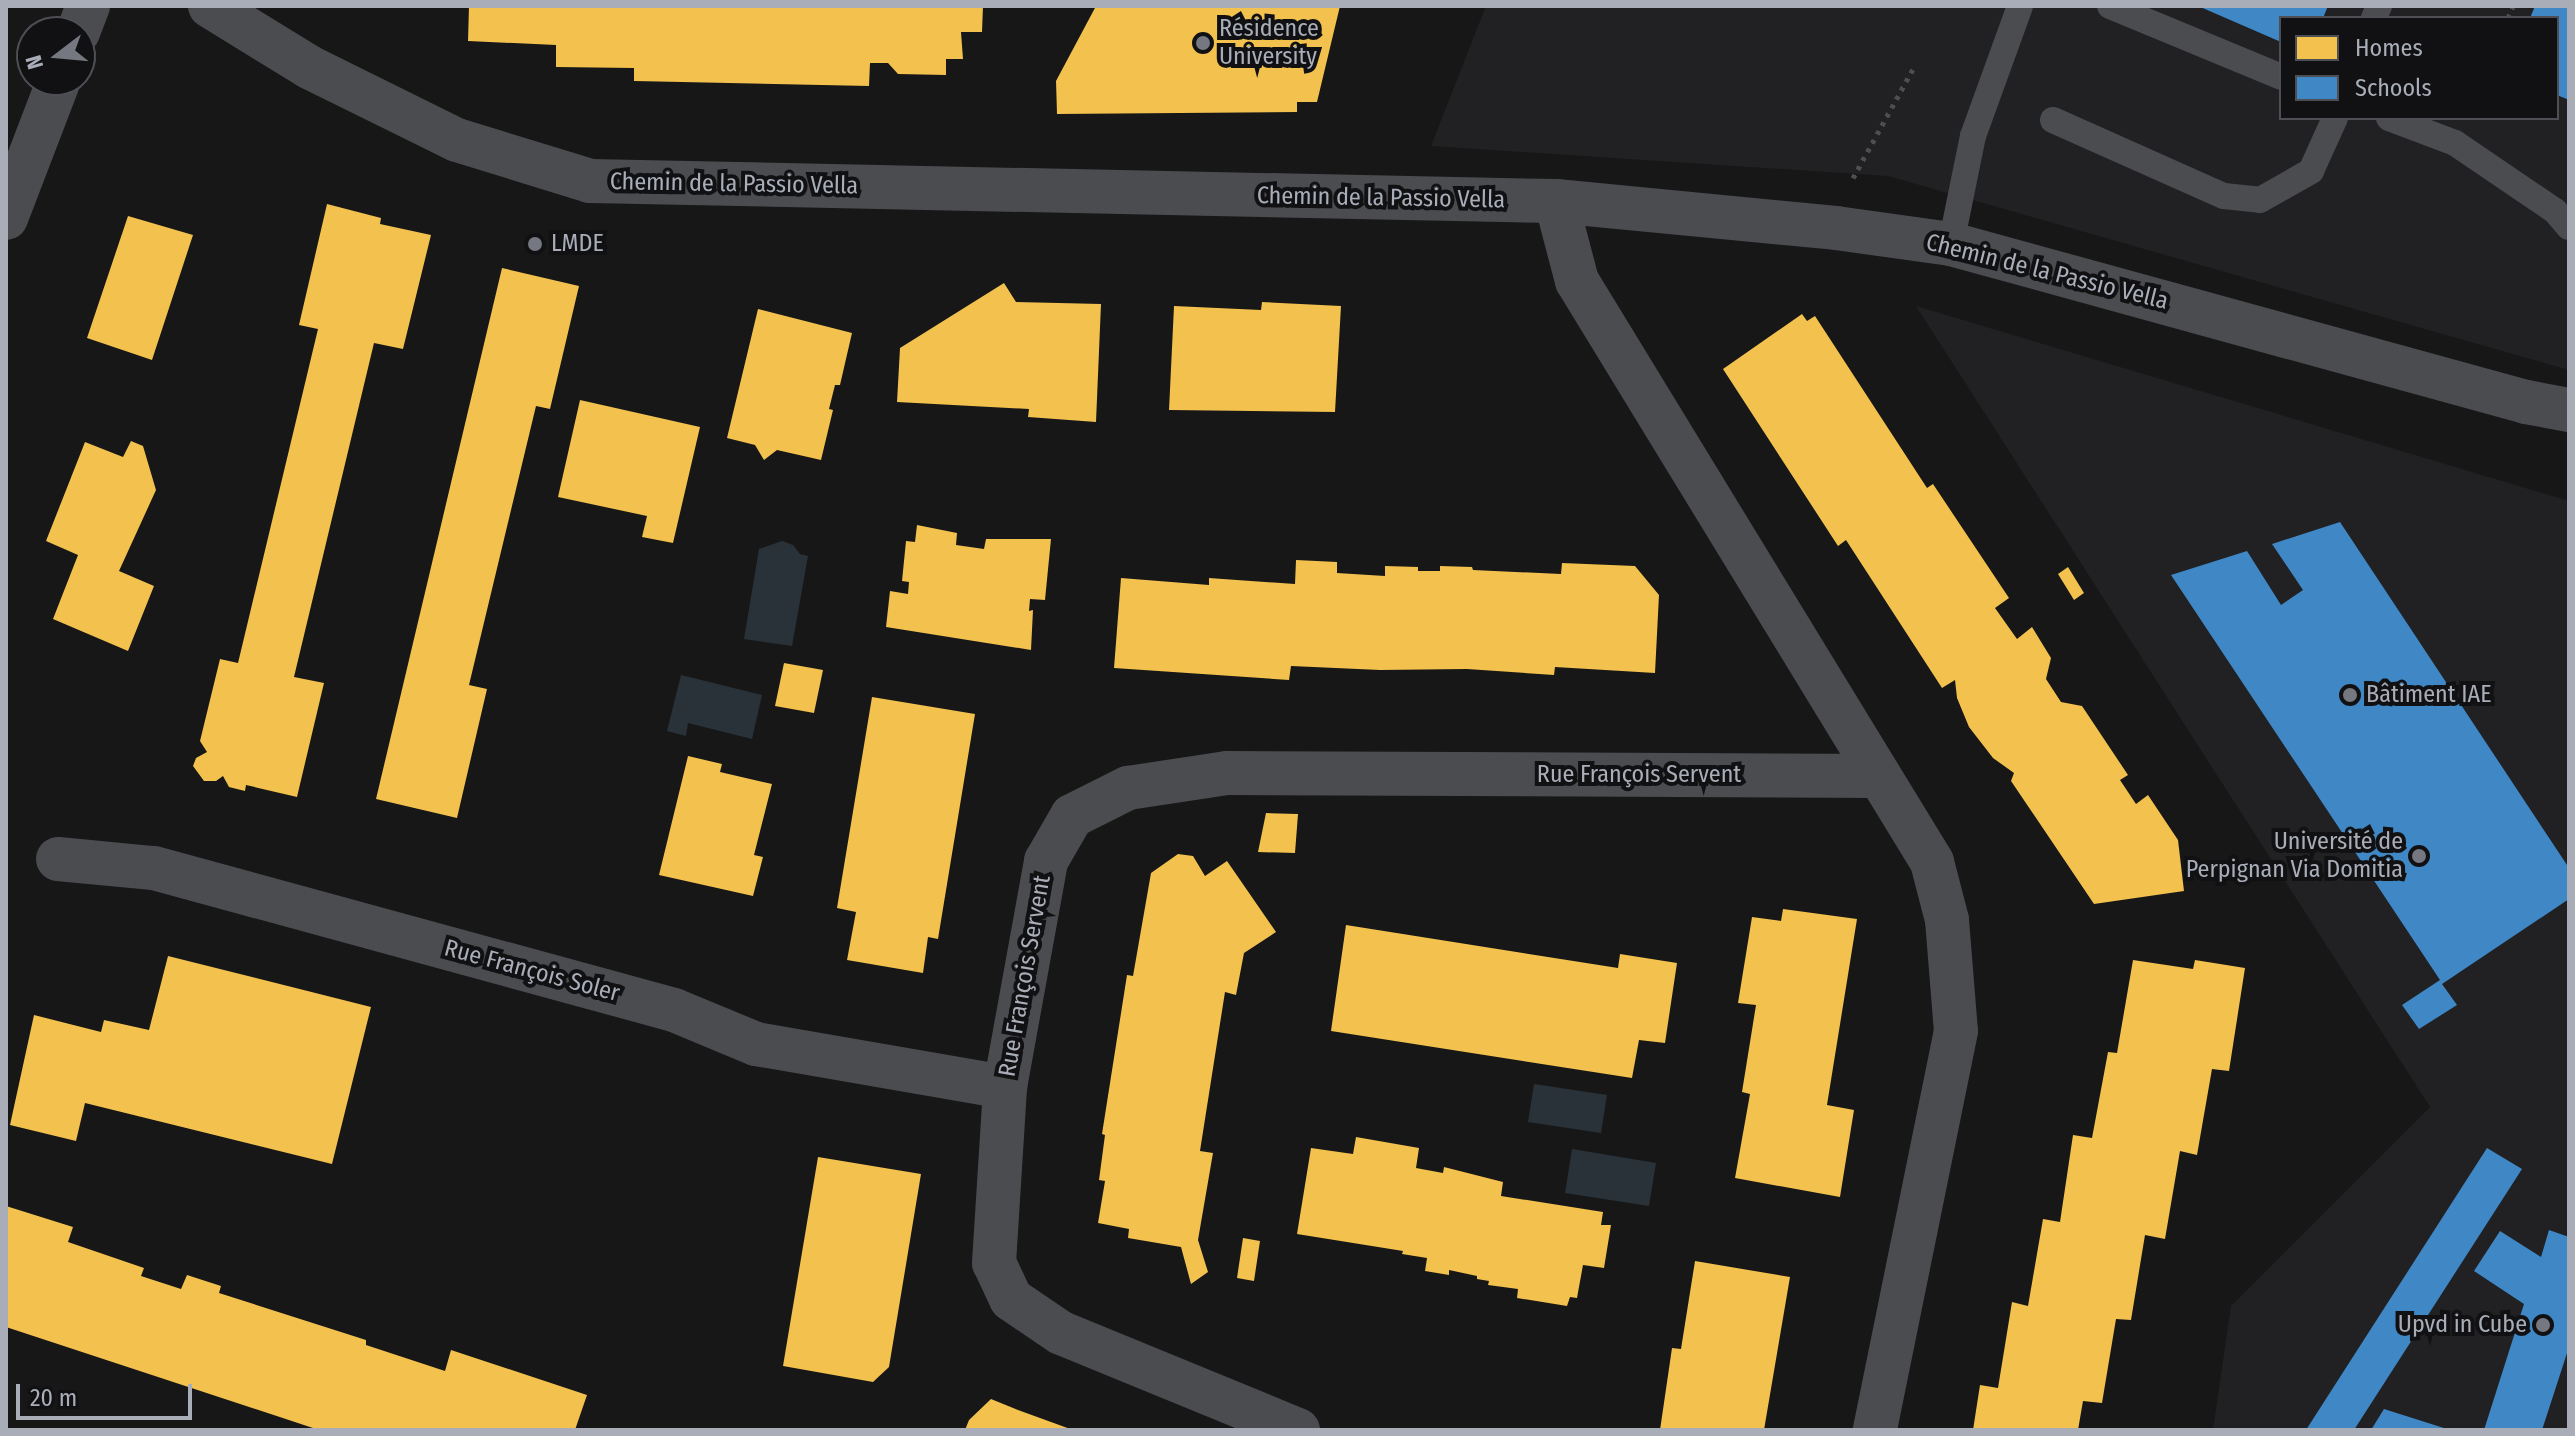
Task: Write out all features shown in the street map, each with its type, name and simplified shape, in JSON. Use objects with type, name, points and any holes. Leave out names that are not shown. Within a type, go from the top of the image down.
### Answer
[{"type":"street","name":"Chemin de la Passio Vella","points":[[210,6],[309,67],[457,140],[590,181],[1556,201],[1836,228],[1951,244],[2526,402],[2569,410]]},
{"type":"street","points":[[6,218],[53,96]]},
{"type":"street","points":[[1556,201],[1577,281],[1932,862],[1947,920],[1956,1031],[1875,1430]]},
{"type":"street","name":"Rue François Servent","points":[[1298,1430],[1061,1333],[1011,1299],[994,1263],[1005,1087],[1046,861],[1072,816],[1128,788],[1227,773],[1877,776]]},
{"type":"street","name":"Rue François Soler","points":[[58,859],[154,868],[674,1010],[756,1044],[1005,1087]]},
{"type":"lane","points":[[1951,244],[1973,136],[2020,6]]},
{"type":"lane","points":[[2110,6],[2279,76]]},
{"type":"lane","points":[[2053,120],[2224,196],[2260,200],[2311,171],[2334,120]]},
{"type":"lane","points":[[2394,120],[2455,143],[2555,211],[2569,227]]},
{"type":"path","points":[[1836,228],[1856,171],[1914,67]]},
{"type":"shaded area","points":[[1486,6],[2569,6],[2569,370],[1888,176],[1431,146]]},
{"type":"shaded area","name":"Université de Perpignan Via Domitia","points":[[1916,306],[2569,501],[2569,1430],[2213,1430],[2231,1306],[2430,1107]]},
{"type":"shaded area","points":[[782,541],[808,556],[792,646],[744,639],[759,549]]},
{"type":"shaded area","points":[[681,675],[762,695],[752,739],[688,723],[686,736],[667,731]]},
{"type":"shaded area","points":[[1534,1084],[1607,1095],[1601,1133],[1528,1122]]},
{"type":"shaded area","points":[[1572,1149],[1656,1163],[1649,1206],[1565,1193]]},
{"type":"building: Homes","points":[[469,6],[983,6],[982,32],[961,32],[963,59],[946,59],[946,75],[898,74],[888,63],[870,63],[869,86],[634,81],[634,68],[556,67],[556,45],[468,41]]},
{"type":"building: Homes","name":"Résidence University","points":[[1096,6],[1340,6],[1317,102],[1297,102],[1297,112],[1057,114],[1056,81]]},
{"type":"building: Homes","points":[[327,204],[381,218],[380,224],[431,235],[403,349],[374,343],[294,677],[324,683],[297,797],[246,785],[245,791],[229,787],[223,776],[216,781],[204,781],[193,766],[196,758],[207,752],[200,741],[220,659],[238,663],[318,329],[299,325]]},
{"type":"building: Homes","points":[[128,216],[193,235],[152,360],[87,338]]},
{"type":"building: Homes","points":[[502,268],[579,286],[550,409],[536,406],[469,685],[487,689],[457,818],[376,799]]},
{"type":"building: Homes","points":[[1004,283],[1016,302],[1101,304],[1096,422],[1028,417],[1029,409],[897,402],[900,348]]},
{"type":"building: Homes","points":[[1262,302],[1341,306],[1335,412],[1169,410],[1174,306],[1261,310]]},
{"type":"building: Homes","points":[[758,309],[852,333],[840,385],[835,385],[829,409],[833,410],[821,460],[777,450],[764,460],[755,445],[727,438]]},
{"type":"building: Homes","points":[[1802,314],[1807,321],[1815,316],[1927,488],[1933,484],[2009,598],[1995,608],[2017,639],[2032,627],[2051,658],[2046,679],[2061,702],[2082,706],[2128,775],[2120,780],[2136,804],[2148,795],[2178,840],[2184,891],[2094,904],[2011,781],[2014,773],[1993,758],[1969,727],[1957,698],[1955,680],[1942,688],[1846,540],[1838,546],[1723,369]]},
{"type":"building: Homes","points":[[580,400],[700,427],[673,543],[642,537],[647,516],[558,497]]},
{"type":"building: Homes","points":[[131,441],[143,446],[156,490],[119,571],[154,586],[128,651],[53,619],[78,555],[46,541],[85,442],[123,457]]},
{"type":"building: Homes","points":[[917,525],[957,533],[956,545],[984,549],[986,539],[1051,539],[1045,600],[1030,599],[1029,611],[1033,610],[1031,650],[886,627],[890,591],[908,594],[909,582],[902,581],[906,541],[915,542]]},
{"type":"building: Homes","points":[[1296,560],[1337,562],[1337,573],[1385,576],[1385,566],[1418,567],[1418,571],[1440,571],[1440,566],[1561,574],[1562,563],[1635,566],[1659,595],[1655,673],[1555,667],[1554,675],[1467,669],[1380,670],[1291,666],[1289,680],[1114,668],[1121,578],[1209,585],[1209,578],[1295,584]]},
{"type":"building: Homes","points":[[2068,567],[2084,593],[2074,600],[2058,574]]},
{"type":"building: Homes","points":[[784,663],[823,670],[814,713],[775,706]]},
{"type":"building: Homes","points":[[872,697],[975,714],[938,939],[928,937],[923,973],[847,960],[856,912],[837,908]]},
{"type":"building: Homes","points":[[688,756],[722,764],[720,772],[772,784],[754,855],[763,857],[753,896],[659,875]]},
{"type":"building: Homes","points":[[1266,813],[1298,814],[1295,853],[1258,852]]},
{"type":"building: Homes","points":[[1178,854],[1193,856],[1205,876],[1227,861],[1276,932],[1244,953],[1236,995],[1225,992],[1200,1151],[1213,1153],[1198,1240],[1208,1272],[1191,1284],[1181,1247],[1128,1238],[1129,1229],[1098,1223],[1105,1181],[1099,1180],[1105,1135],[1102,1134],[1127,975],[1133,976],[1151,873]]},
{"type":"building: Homes","points":[[1783,909],[1857,919],[1827,1105],[1854,1110],[1840,1197],[1735,1178],[1750,1094],[1742,1092],[1756,1005],[1738,1003],[1752,917],[1781,921]]},
{"type":"building: Homes","points":[[1346,925],[1618,968],[1620,954],[1677,963],[1665,1043],[1639,1040],[1632,1078],[1331,1031]]},
{"type":"building: Homes","points":[[168,956],[371,1007],[332,1164],[85,1103],[76,1141],[10,1125],[34,1015],[101,1032],[104,1020],[149,1030]]},
{"type":"building: Homes","points":[[2133,960],[2193,969],[2195,960],[2245,968],[2229,1071],[2212,1069],[2197,1155],[2180,1151],[2165,1239],[2145,1235],[2131,1320],[2116,1319],[2102,1403],[2083,1401],[2078,1430],[1973,1430],[1980,1385],[1998,1388],[2012,1302],[2028,1306],[2043,1219],[2060,1222],[2073,1135],[2092,1138],[2108,1052],[2117,1053]]},
{"type":"building: Homes","points":[[1356,1137],[1419,1148],[1416,1168],[1443,1173],[1444,1167],[1503,1182],[1501,1196],[1603,1212],[1601,1225],[1611,1225],[1604,1268],[1583,1265],[1577,1298],[1570,1297],[1567,1306],[1517,1298],[1518,1289],[1488,1285],[1489,1281],[1477,1279],[1477,1276],[1449,1270],[1449,1275],[1425,1271],[1427,1258],[1402,1254],[1403,1251],[1297,1234],[1311,1148],[1353,1154]]},
{"type":"building: Homes","points":[[818,1157],[921,1174],[889,1367],[873,1382],[783,1366]]},
{"type":"building: Homes","points":[[6,1206],[73,1227],[68,1242],[144,1268],[141,1276],[181,1289],[187,1275],[221,1286],[219,1293],[366,1340],[366,1345],[445,1371],[451,1350],[587,1395],[575,1430],[319,1430],[6,1327]]},
{"type":"building: Homes","points":[[1243,1238],[1260,1241],[1254,1281],[1237,1278]]},
{"type":"building: Homes","points":[[1695,1261],[1790,1277],[1764,1430],[1660,1430],[1672,1348],[1681,1349]]},
{"type":"building: Homes","points":[[991,1399],[1073,1430],[965,1430],[969,1420]]},
{"type":"building: Schools","points":[[2198,6],[2328,6],[2324,16],[2279,16],[2279,41]]},
{"type":"building: Schools","points":[[2535,6],[2569,6],[2569,100],[2559,96],[2559,16],[2531,16]]},
{"type":"building: Schools","name":"Bâtiment IAE","points":[[2340,522],[2569,868],[2569,899],[2442,984],[2457,1005],[2419,1029],[2402,1005],[2440,980],[2171,575],[2247,551],[2281,605],[2303,590],[2272,544]]},
{"type":"building: Schools","points":[[2487,1148],[2522,1169],[2354,1430],[2306,1430]]},
{"type":"building: Schools","name":"Upvd in Cube","points":[[2549,1230],[2569,1237],[2569,1347],[2542,1430],[2484,1430],[2524,1304],[2474,1271],[2500,1231],[2541,1257]]},
{"type":"building: Schools","name":"Upvd in Cube","points":[[2384,1409],[2447,1429],[2447,1430],[2371,1430]]},
{"type":"place","name":"Résidence University","points":[[1203,43]]},
{"type":"place","name":"LMDE","points":[[535,244]]},
{"type":"place","name":"Bâtiment IAE","points":[[2350,695]]},
{"type":"place","name":"Université de Perpignan Via Domitia","points":[[2419,856]]},
{"type":"place","name":"Upvd in Cube","points":[[2543,1325]]}]
